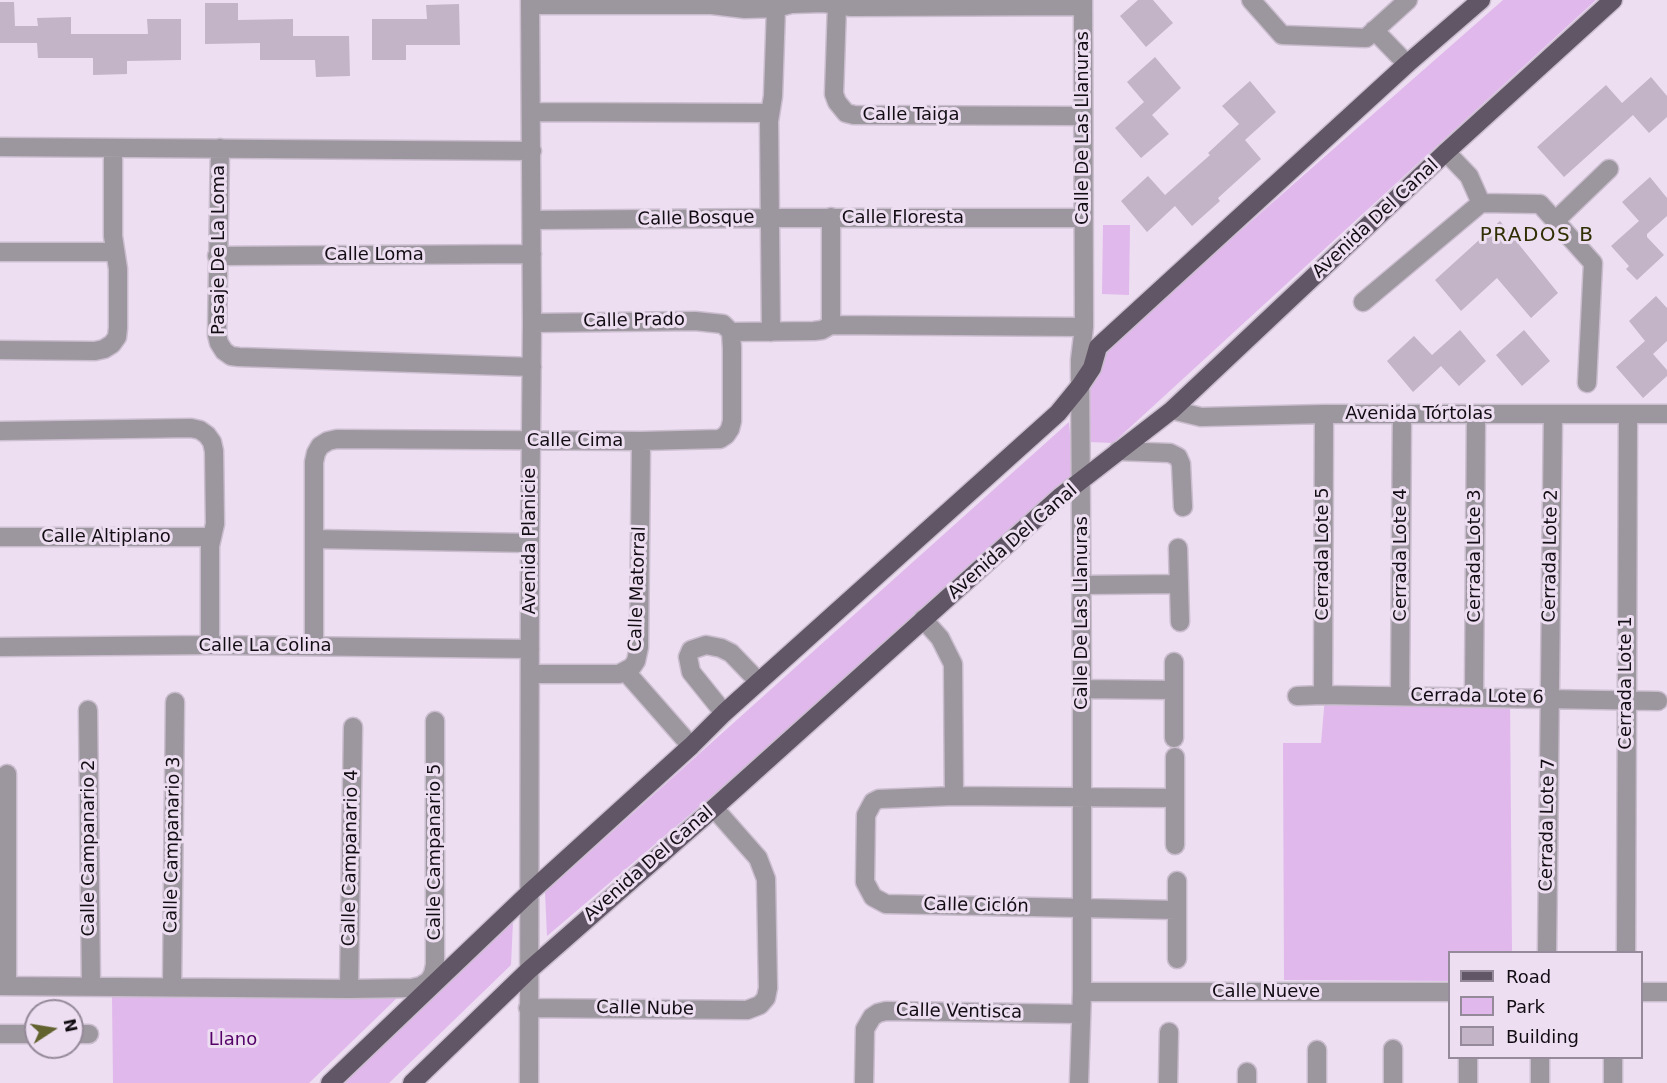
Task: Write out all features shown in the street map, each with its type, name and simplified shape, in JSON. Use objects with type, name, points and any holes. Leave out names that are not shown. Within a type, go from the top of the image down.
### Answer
[{"type":"main road","points":[[330,1083],[528,894],[691,746],[758,681],[1058,413],[1092,368],[1098,347],[1407,64],[1481,0]]},
{"type":"main road","name":"Avenida Del Canal","points":[[412,1083],[528,971],[714,808],[1061,496],[1081,483],[1172,410],[1612,0]]},
{"type":"street","points":[[1251,0],[1282,35],[1366,38],[1408,0]]},
{"type":"street","points":[[530,3],[712,5],[726,3],[745,9],[786,4],[824,3],[851,8],[1083,3]]},
{"type":"street","name":"Avenida Planicie","points":[[529,1083],[532,367],[530,3]]},
{"type":"street","name":"Calle De Las Llanuras","points":[[1079,1083],[1082,992],[1080,360],[1084,327],[1083,3]]},
{"type":"street","name":"Calle Bosque","points":[[532,220],[768,218],[769,121],[786,4]]},
{"type":"street","name":"Calle Taiga","points":[[837,5],[834,94],[837,102],[846,112],[854,115],[1083,116]]},
{"type":"street","points":[[1374,30],[1407,64]]},
{"type":"street","points":[[532,112],[770,113]]},
{"type":"street","points":[[0,147],[532,151]]},
{"type":"street","points":[[0,350],[95,351],[112,344],[117,337],[118,269],[113,236],[113,148]]},
{"type":"street","name":"Pasaje De La Loma","points":[[220,148],[217,335],[219,344],[231,356],[532,367]]},
{"type":"street","points":[[1446,153],[1469,176],[1481,203]]},
{"type":"street","points":[[1556,221],[1609,168]]},
{"type":"street","points":[[1363,302],[1481,203],[1540,204],[1593,262],[1587,383]]},
{"type":"street","points":[[771,332],[768,218],[831,218]]},
{"type":"street","name":"Calle Floresta","points":[[831,325],[831,218],[1083,218]]},
{"type":"street","points":[[0,252],[115,252]]},
{"type":"street","name":"Calle Loma","points":[[217,256],[532,254]]},
{"type":"street","name":"Calle Prado","points":[[532,323],[695,321],[723,324],[730,332]]},
{"type":"street","points":[[730,332],[822,330],[831,325],[1084,327]]},
{"type":"street","name":"Calle Cima","points":[[314,539],[315,453],[328,441],[337,439],[712,440],[726,435],[732,421],[730,332]]},
{"type":"street","name":"Avenida Tórtolas","points":[[1172,410],[1201,417],[1324,414],[1667,414]]},
{"type":"street","name":"Cerrada Lote 5","points":[[1323,694],[1324,414]]},
{"type":"street","name":"Cerrada Lote 4","points":[[1400,696],[1402,414]]},
{"type":"street","name":"Cerrada Lote 3","points":[[1474,697],[1476,414]]},
{"type":"street","name":"Cerrada Lote 2","points":[[1550,698],[1553,414]]},
{"type":"street","name":"Cerrada Lote 1","points":[[1626,951],[1628,414]]},
{"type":"street","points":[[0,431],[191,428],[207,435],[214,451],[215,524],[210,546],[210,645]]},
{"type":"street","name":"Calle Matorral","points":[[530,674],[612,675],[626,672],[636,661],[639,647],[641,441]]},
{"type":"street","points":[[1118,452],[1170,453],[1178,457],[1181,464],[1183,507]]},
{"type":"street","name":"Calle Altiplano","points":[[0,537],[212,537]]},
{"type":"street","points":[[314,646],[314,539],[530,543]]},
{"type":"street","points":[[1178,548],[1179,622]]},
{"type":"street","points":[[1082,585],[1178,584]]},
{"type":"street","points":[[923,619],[940,638],[953,664],[954,796],[1175,798]]},
{"type":"street","name":"Calle La Colina","points":[[0,647],[210,645],[530,650]]},
{"type":"street","points":[[724,713],[691,672],[688,657],[692,650],[706,645],[721,648],[731,653],[758,681]]},
{"type":"street","points":[[1174,662],[1175,845]]},
{"type":"street","points":[[626,672],[691,746]]},
{"type":"street","points":[[1082,689],[1174,690]]},
{"type":"street","name":"Cerrada Lote 6","points":[[1297,696],[1323,694],[1658,701]]},
{"type":"street","name":"Cerrada Lote 7","points":[[1547,951],[1550,698]]},
{"type":"street","name":"Calle Campanario 3","points":[[172,987],[175,702]]},
{"type":"street","name":"Calle Campanario 2","points":[[88,710],[91,986]]},
{"type":"street","name":"Calle Campanario 5","points":[[350,989],[412,988],[429,981],[434,974],[435,721]]},
{"type":"street","name":"Calle Campanario 4","points":[[350,989],[353,727]]},
{"type":"street","points":[[7,774],[3,986],[350,989]]},
{"type":"street","name":"Calle Ciclón","points":[[954,796],[886,798],[873,802],[866,815],[865,882],[873,897],[886,904],[1177,910]]},
{"type":"street","name":"Calle Nube","points":[[528,1008],[747,1010],[760,1005],[766,998],[768,988],[766,879],[758,858],[714,808]]},
{"type":"street","points":[[1177,881],[1177,960]]},
{"type":"street","name":"Calle Nueve","points":[[1082,992],[1448,992]]},
{"type":"street","points":[[1643,992],[1667,992]]},
{"type":"street","name":"Calle Ventisca","points":[[864,1083],[866,1029],[872,1017],[878,1013],[886,1011],[1080,1014]]},
{"type":"street","points":[[1168,1083],[1169,1032]]},
{"type":"street","points":[[0,1035],[24,1034]]},
{"type":"street","points":[[1393,1083],[1394,1049]]},
{"type":"street","points":[[1317,1050],[1317,1083]]},
{"type":"street","points":[[1468,1059],[1468,1083]]},
{"type":"street","points":[[1540,1059],[1540,1083]]},
{"type":"street","points":[[1613,1059],[1613,1083]]},
{"type":"green space","points":[[1503,0],[1596,0],[1113,443],[1089,442],[1090,390],[1107,348]]},
{"type":"green space","points":[[1103,225],[1130,225],[1129,295],[1102,294]]},
{"type":"green space","points":[[1069,422],[1074,488],[547,936],[545,892]]},
{"type":"green space","points":[[1326,686],[1510,693],[1512,951],[1448,951],[1448,981],[1284,980],[1283,743],[1321,743]]},
{"type":"green space","points":[[513,921],[511,965],[389,1083],[343,1083]]},
{"type":"green space","name":"Llano","points":[[112,997],[398,997],[309,1083],[113,1083]]},
{"type":"building","points":[[1138,0],[1153,0],[1173,23],[1146,47],[1120,16]]},
{"type":"building","points":[[0,2],[14,2],[15,26],[38,26],[37,18],[71,17],[71,34],[148,34],[147,19],[181,19],[181,60],[127,61],[127,74],[93,75],[93,58],[38,58],[37,43],[0,43]]},
{"type":"building","points":[[205,3],[238,3],[238,20],[293,19],[293,36],[349,36],[350,76],[316,77],[315,60],[260,60],[260,43],[205,44]]},
{"type":"building","points":[[459,4],[460,45],[406,45],[406,60],[372,60],[372,19],[427,19],[426,5]]},
{"type":"building","points":[[1155,57],[1181,88],[1152,115],[1169,134],[1141,158],[1115,128],[1144,102],[1127,82]]},
{"type":"building","points":[[1651,77],[1667,96],[1667,117],[1649,133],[1633,115],[1564,177],[1537,147],[1606,85],[1622,103]]},
{"type":"building","points":[[1250,81],[1276,112],[1245,140],[1261,159],[1218,198],[1220,201],[1192,226],[1175,206],[1147,232],[1121,201],[1148,176],[1165,195],[1210,155],[1208,153],[1239,124],[1222,106]]},
{"type":"building","points":[[1650,177],[1667,198],[1667,216],[1647,234],[1647,237],[1664,255],[1637,280],[1626,269],[1629,266],[1611,246],[1639,221],[1622,202]]},
{"type":"building","points":[[1500,221],[1558,293],[1531,318],[1497,278],[1461,311],[1435,280]]},
{"type":"building","points":[[1656,296],[1667,308],[1667,341],[1653,354],[1667,370],[1667,376],[1643,398],[1616,367],[1645,341],[1629,321]]},
{"type":"building","points":[[1460,330],[1486,361],[1459,386],[1441,366],[1413,392],[1387,361],[1414,336],[1432,355]]},
{"type":"building","points":[[1524,330],[1550,361],[1522,386],[1496,355]]},
{"type":"district","name":"PRADOS B","points":[[1537,236]]}]
